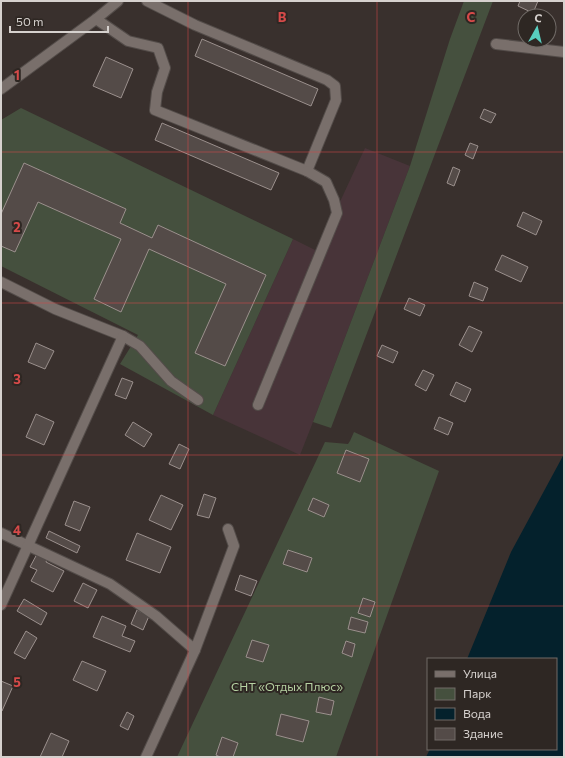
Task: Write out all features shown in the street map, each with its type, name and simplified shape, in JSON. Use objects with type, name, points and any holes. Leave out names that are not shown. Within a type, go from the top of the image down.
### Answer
[{"type":"street","points":[[1,89],[118,1]]},
{"type":"street","points":[[147,1],[195,26],[327,80],[336,86],[336,100],[307,171]]},
{"type":"street","points":[[96,19],[128,41],[158,48],[165,68],[157,92],[155,110],[307,171],[326,182],[334,200],[337,213],[258,405]]},
{"type":"street","points":[[496,44],[564,52]]},
{"type":"street","points":[[1,282],[55,309],[123,336],[140,346],[171,381],[198,400]]},
{"type":"street","points":[[1,605],[123,336]]},
{"type":"street","points":[[146,757],[195,650],[234,546],[228,529]]},
{"type":"street","points":[[1,533],[110,584],[156,616],[195,650]]},
{"type":"shaded area","points":[[365,148],[410,166],[300,455],[213,415],[293,239],[317,251]]},
{"type":"green space","points":[[464,1],[493,1],[331,428],[313,422],[410,166],[450,39]]},
{"type":"green space","points":[[21,108],[293,239],[213,415],[120,364],[138,335],[1,266],[1,120]]},
{"type":"green space","name":"СНТ «Отдых Плюс»","points":[[354,432],[439,471],[336,757],[177,757],[325,442],[348,444]]},
{"type":"water","points":[[564,454],[564,757],[426,757],[430,750],[557,750],[557,658],[467,658],[511,552]]},
{"type":"building","points":[[520,1],[538,1],[535,8],[522,8],[518,6]]},
{"type":"building","points":[[202,39],[318,89],[311,106],[195,56]]},
{"type":"building","points":[[106,57],[133,69],[121,98],[93,86]]},
{"type":"building","points":[[484,109],[496,114],[491,123],[480,118]]},
{"type":"building","points":[[162,123],[279,173],[271,190],[155,140]]},
{"type":"building","points":[[470,143],[478,146],[473,159],[465,155]]},
{"type":"building","points":[[24,163],[126,209],[120,223],[152,238],[158,225],[266,275],[225,366],[195,353],[226,284],[149,249],[121,312],[94,299],[121,239],[38,202],[15,252],[1,246],[1,214]]},
{"type":"building","points":[[453,167],[460,170],[454,186],[447,183]]},
{"type":"building","points":[[523,212],[542,221],[536,235],[517,226]]},
{"type":"building","points":[[502,255],[528,267],[521,282],[495,270]]},
{"type":"building","points":[[474,282],[488,288],[483,301],[469,296]]},
{"type":"building","points":[[409,298],[425,305],[420,316],[404,309]]},
{"type":"building","points":[[469,326],[482,332],[472,352],[459,345]]},
{"type":"building","points":[[36,343],[54,351],[45,369],[28,362]]},
{"type":"building","points":[[382,345],[398,352],[393,363],[377,356]]},
{"type":"building","points":[[423,370],[434,375],[426,391],[415,385]]},
{"type":"building","points":[[122,378],[133,382],[126,399],[115,395]]},
{"type":"building","points":[[456,382],[471,389],[465,402],[450,395]]},
{"type":"building","points":[[36,414],[54,422],[44,445],[26,437]]},
{"type":"building","points":[[439,417],[453,423],[448,435],[434,429]]},
{"type":"building","points":[[133,422],[152,434],[144,447],[125,435]]},
{"type":"building","points":[[179,444],[189,449],[180,469],[169,464]]},
{"type":"building","points":[[346,450],[369,459],[360,482],[337,473]]},
{"type":"building","points":[[204,494],[216,498],[209,518],[197,515]]},
{"type":"building","points":[[161,495],[183,505],[171,530],[149,520]]},
{"type":"building","points":[[313,498],[329,505],[324,517],[308,510]]},
{"type":"building","points":[[74,501],[90,507],[80,531],[65,525]]},
{"type":"building","points":[[49,531],[80,546],[77,553],[46,538]]},
{"type":"building","points":[[137,533],[171,547],[160,573],[126,560]]},
{"type":"building","points":[[288,550],[312,558],[307,572],[283,564]]},
{"type":"building","points":[[37,554],[47,559],[46,562],[64,571],[53,592],[31,581],[37,570],[30,567]]},
{"type":"building","points":[[240,575],[257,581],[251,596],[235,590]]},
{"type":"building","points":[[83,583],[97,590],[88,608],[74,601]]},
{"type":"building","points":[[363,598],[375,602],[370,617],[358,613]]},
{"type":"building","points":[[24,599],[47,613],[41,625],[17,611]]},
{"type":"building","points":[[137,610],[149,616],[143,630],[131,624]]},
{"type":"building","points":[[102,616],[126,626],[122,636],[135,641],[130,652],[93,637]]},
{"type":"building","points":[[351,617],[368,622],[365,633],[348,629]]},
{"type":"building","points":[[26,631],[37,638],[25,659],[14,653]]},
{"type":"building","points":[[252,640],[269,645],[263,662],[246,657]]},
{"type":"building","points":[[346,641],[355,644],[352,657],[342,653]]},
{"type":"building","points":[[82,661],[106,671],[97,691],[73,680]]},
{"type":"building","points":[[1,681],[13,686],[2,711],[1,710]]},
{"type":"building","points":[[319,697],[334,701],[331,715],[316,712]]},
{"type":"building","points":[[127,712],[134,716],[128,730],[120,726]]},
{"type":"building","points":[[281,714],[309,721],[303,742],[276,735]]},
{"type":"building","points":[[51,733],[69,741],[62,757],[40,757]]},
{"type":"building","points":[[222,737],[238,743],[233,757],[220,757],[216,755]]}]
